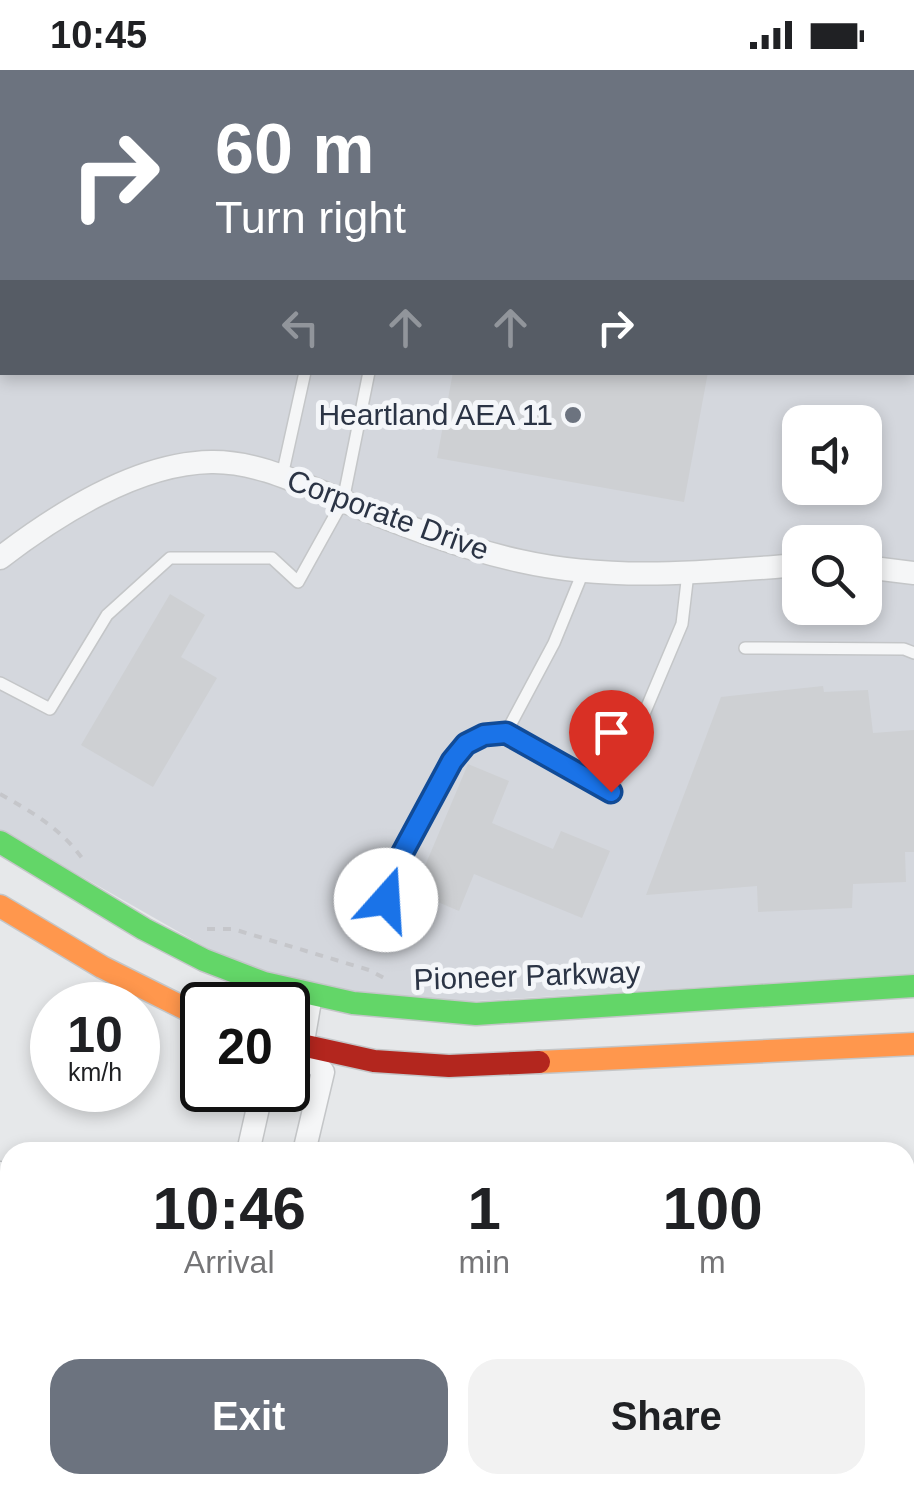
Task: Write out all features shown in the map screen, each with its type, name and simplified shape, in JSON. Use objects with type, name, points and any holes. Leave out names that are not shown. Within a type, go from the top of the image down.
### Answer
[{"type":"street","name":"Corporate Drive","points":[[0,558],[72,509],[168,468],[212,462],[244,465],[282,476],[470,549],[524,562],[583,572],[688,574],[782,566]]},
{"type":"street","points":[[882,569],[914,572]]},
{"type":"street","name":"Pioneer Parkway","points":[[0,842],[160,938],[233,972],[312,995],[406,1011],[476,1014],[914,986]]},
{"type":"street","points":[[0,906],[102,967],[180,1006]]},
{"type":"street","points":[[310,1000],[312,995]]},
{"type":"street","points":[[310,1051],[450,1066],[914,1044]]},
{"type":"street","points":[[306,1142],[323,1072],[310,1062]]},
{"type":"street","points":[[250,1142],[257,1112]]},
{"type":"lane","points":[[282,476],[304,375]]},
{"type":"lane","points":[[0,683],[50,710],[106,615],[170,558],[272,558],[298,582],[343,501],[368,375]]},
{"type":"lane","points":[[506,733],[554,643],[583,572]]},
{"type":"lane","points":[[370,944],[396,865],[452,761],[466,744],[484,735],[506,733],[611,792],[682,624],[688,574]]},
{"type":"lane","points":[[745,648],[904,649],[914,653]]},
{"type":"path","points":[[0,794],[44,819],[69,840],[88,867]]},
{"type":"path","points":[[208,930],[233,930],[368,970],[393,982]]},
{"type":"shaded area","points":[[0,375],[914,375],[914,974],[445,1003],[352,996],[230,961],[0,830]]},
{"type":"building","name":"Heartland AEA 11","points":[[452,375],[707,375],[684,502],[437,458]]},
{"type":"building","points":[[170,594],[205,615],[181,657],[217,678],[153,787],[81,745]]},
{"type":"building","points":[[823,686],[824,692],[868,690],[873,733],[914,730],[914,852],[905,852],[906,882],[853,884],[852,908],[758,912],[757,886],[646,895],[721,697]]},
{"type":"building","points":[[468,764],[509,781],[492,823],[553,849],[561,831],[610,851],[582,918],[474,874],[459,911],[414,892]]},
{"type":"traffic: fast","points":[[0,842],[144,929],[204,960],[264,983],[353,1003],[476,1014],[914,986]]},
{"type":"traffic: slow","points":[[0,906],[102,967],[180,1006]]},
{"type":"traffic: slow","points":[[539,1062],[914,1044]]},
{"type":"traffic: jam","points":[[310,1047],[374,1061],[449,1066],[539,1062]]},
{"type":"place","name":"Heartland AEA 11","points":[[573,415]]},
{"type":"route","points":[[386,900],[396,865],[452,761],[466,744],[484,735],[506,733],[611,792]]}]
